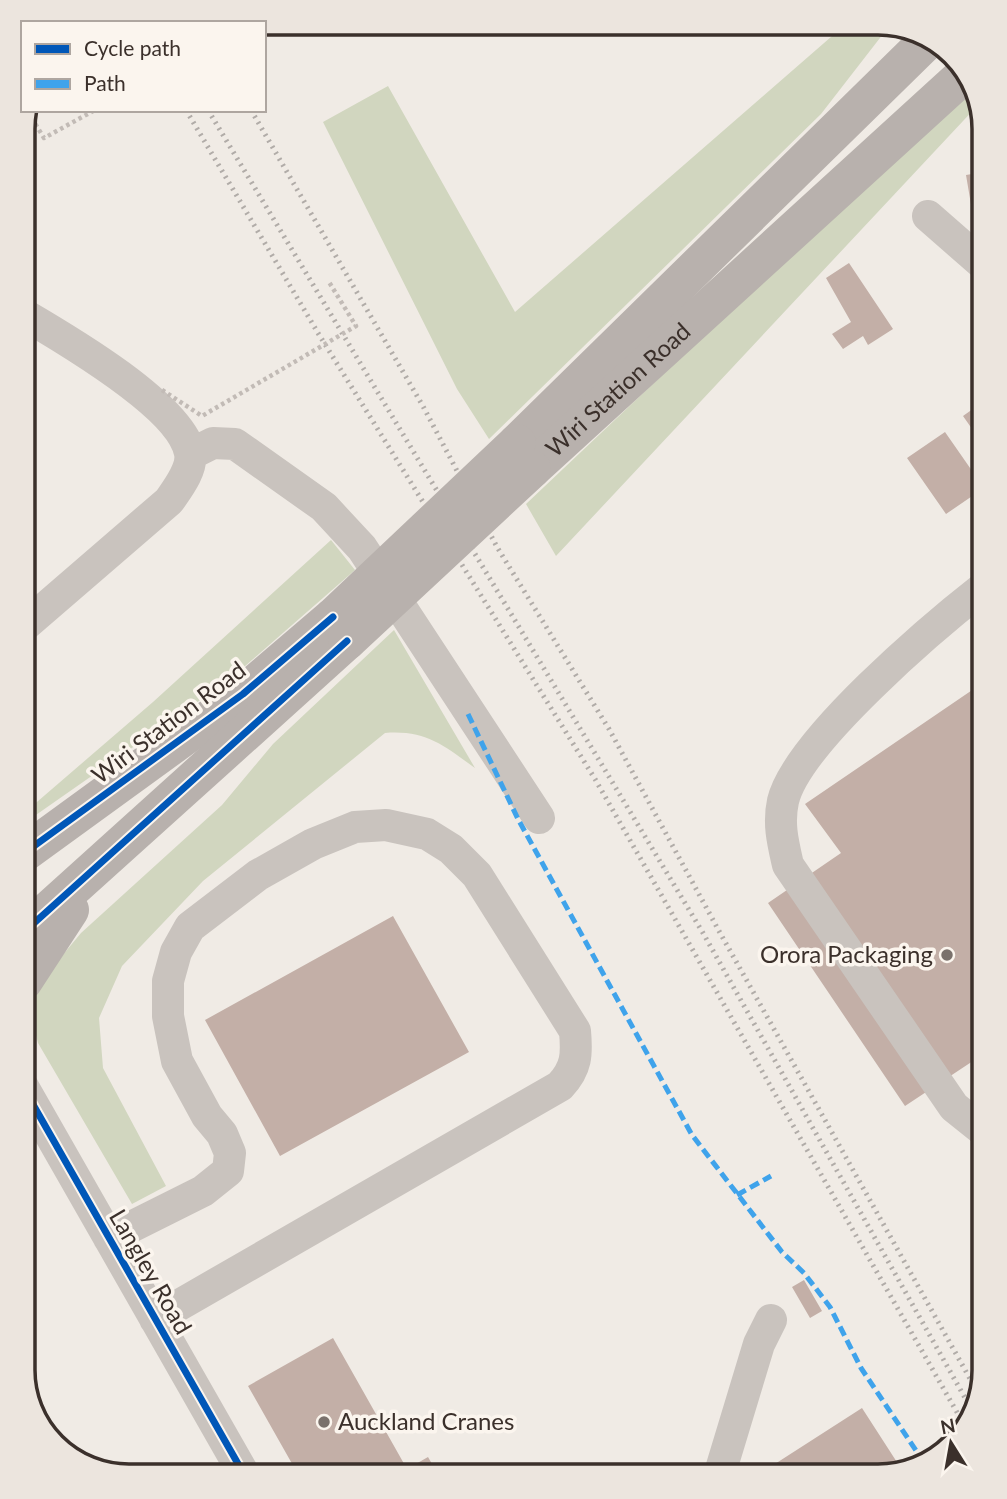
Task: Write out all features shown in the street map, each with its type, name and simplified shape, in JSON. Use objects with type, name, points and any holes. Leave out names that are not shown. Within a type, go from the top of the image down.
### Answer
[{"type":"main road","name":"Wiri Station Road","points":[[525,456],[922,46]]},
{"type":"main road","name":"Wiri Station Road","points":[[35,922],[121,845],[340,629],[525,456],[958,80]]},
{"type":"main road","name":"Wiri Station Road","points":[[35,845],[243,694],[340,629]]},
{"type":"main road","points":[[35,963],[61,921],[121,845]]},
{"type":"street","points":[[928,216],[972,254]]},
{"type":"street","points":[[35,329],[90,356],[164,411],[179,429],[191,454],[185,479],[169,501],[35,616]]},
{"type":"street","points":[[191,454],[213,443],[235,444],[324,507],[362,548],[539,818]]},
{"type":"street","points":[[972,597],[895,664],[843,715],[794,773],[783,800],[779,828],[788,865],[954,1107],[972,1121]]},
{"type":"street","points":[[109,1238],[203,1191],[228,1171],[230,1153],[177,1061],[168,1016],[168,981],[176,952],[190,927],[258,875],[313,844],[355,827],[386,825],[427,834],[451,849],[477,875],[575,1031],[578,1055],[571,1075],[560,1086],[155,1319]]},
{"type":"street","name":"Langley Road","points":[[35,1108],[237,1464]]},
{"type":"street","points":[[723,1464],[759,1344],[771,1320]]},
{"type":"path","points":[[35,123],[44,138],[91,112]]},
{"type":"path","points":[[162,390],[202,416],[356,326],[329,282]]},
{"type":"green space","points":[[833,35],[882,35],[821,114],[489,439],[457,389],[323,122],[388,86],[515,312]]},
{"type":"green space","points":[[963,90],[971,113],[556,556],[526,504]]},
{"type":"green space","points":[[331,540],[355,570],[229,680],[35,816],[35,804],[153,702]]},
{"type":"green space","points":[[394,630],[475,768],[443,746],[423,737],[385,733],[203,881],[122,966],[99,1018],[103,1068],[166,1186],[132,1204],[38,1043],[35,1031],[35,999],[42,980],[81,933],[222,805],[273,744]]},
{"type":"building","points":[[972,174],[972,210],[966,175]]},
{"type":"building","points":[[849,263],[893,329],[868,345],[863,336],[843,349],[832,334],[851,322],[826,278]]},
{"type":"building","points":[[972,410],[972,429],[963,416]]},
{"type":"building","points":[[945,432],[972,471],[972,496],[946,514],[907,458]]},
{"type":"building","points":[[972,690],[972,1062],[905,1106],[768,903],[841,853],[805,804]]},
{"type":"building","points":[[393,916],[469,1052],[280,1156],[205,1020]]},
{"type":"building","points":[[804,1280],[822,1311],[810,1318],[792,1287]]},
{"type":"building","name":"Auckland Cranes","points":[[333,1338],[404,1464],[292,1464],[248,1386]]},
{"type":"building","points":[[862,1408],[897,1462],[878,1464],[775,1464]]},
{"type":"building","name":"Auckland Cranes","points":[[428,1457],[432,1464],[416,1464]]},
{"type":"railway","points":[[187,112],[318,333],[595,779],[955,1408]]},
{"type":"railway","points":[[209,112],[703,933],[967,1401]]},
{"type":"railway","points":[[252,112],[424,408],[497,547],[609,729],[971,1381]]},
{"type":"marked path","points":[[468,714],[518,819],[692,1135],[782,1252],[804,1273],[830,1307],[861,1368],[916,1450]]},
{"type":"marked path","points":[[737,1195],[771,1176]]},
{"type":"cycle path","points":[[35,845],[243,694],[333,617]]},
{"type":"cycle path","points":[[35,922],[347,641]]},
{"type":"cycle path","points":[[35,1108],[238,1464]]},
{"type":"place","name":"Orora Packaging","points":[[947,955]]},
{"type":"place","name":"Auckland Cranes","points":[[324,1422]]}]
